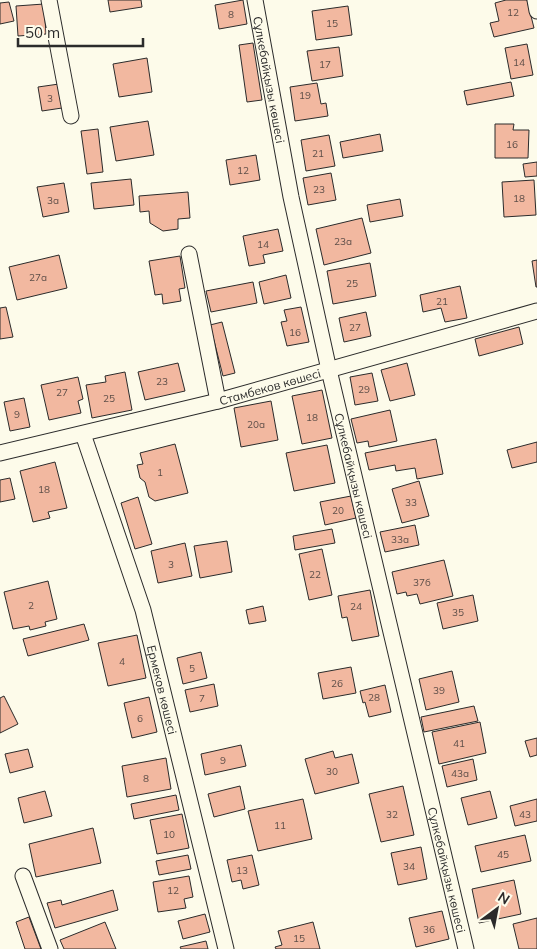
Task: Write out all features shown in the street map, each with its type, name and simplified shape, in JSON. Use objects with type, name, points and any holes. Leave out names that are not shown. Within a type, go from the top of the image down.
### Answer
[{"type":"street","points":[[50,0],[70,116]]},
{"type":"street","name":"Сұлкебайқызы көшесі","points":[[255,0],[291,197],[329,370],[466,949]]},
{"type":"street","points":[[535,0],[537,11]]},
{"type":"street","points":[[189,254],[218,401]]},
{"type":"street","name":"Стамбеков көшесі","points":[[0,453],[218,401],[537,311]]},
{"type":"street","name":"Ермеков көшесі","points":[[83,434],[143,610],[226,949]]},
{"type":"street","points":[[23,876],[50,949]]},
{"type":"building","points":[[108,0],[141,0],[142,7],[110,12]]},
{"type":"building","points":[[243,0],[247,24],[219,29],[215,5]]},
{"type":"building","points":[[506,0],[527,0],[534,28],[494,37],[490,23],[499,21],[495,3]]},
{"type":"building","points":[[9,2],[14,21],[0,24],[0,3]]},
{"type":"building","points":[[44,4],[46,34],[18,36],[16,6]]},
{"type":"building","points":[[348,6],[352,35],[316,40],[312,11]]},
{"type":"building","points":[[253,43],[262,100],[247,102],[239,45]]},
{"type":"building","points":[[527,44],[533,75],[511,79],[505,48]]},
{"type":"building","points":[[339,47],[343,76],[312,81],[307,51]]},
{"type":"building","points":[[147,58],[152,92],[119,97],[113,64]]},
{"type":"building","points":[[511,82],[514,96],[467,105],[464,91]]},
{"type":"building","points":[[317,83],[321,104],[326,103],[328,116],[295,121],[290,87]]},
{"type":"building","points":[[59,84],[62,108],[42,111],[38,87]]},
{"type":"building","points":[[148,121],[154,155],[116,161],[110,127]]},
{"type":"building","points":[[495,124],[514,124],[513,130],[529,130],[528,158],[495,158]]},
{"type":"building","points":[[98,129],[103,172],[87,174],[81,131]]},
{"type":"building","points":[[380,134],[383,151],[343,158],[340,142]]},
{"type":"building","points":[[329,135],[335,166],[306,171],[301,140]]},
{"type":"building","points":[[256,155],[260,180],[230,185],[226,160]]},
{"type":"building","points":[[537,162],[537,176],[525,177],[523,164]]},
{"type":"building","points":[[331,173],[336,200],[308,205],[303,178]]},
{"type":"building","points":[[131,179],[134,205],[94,209],[91,183]]},
{"type":"building","points":[[534,180],[536,215],[504,217],[502,182]]},
{"type":"building","points":[[64,183],[69,212],[43,217],[37,187]]},
{"type":"building","points":[[188,192],[190,218],[178,219],[178,229],[163,231],[150,223],[149,211],[140,212],[139,196]]},
{"type":"building","points":[[400,199],[403,216],[370,222],[367,205]]},
{"type":"building","points":[[362,218],[371,253],[324,265],[316,229]]},
{"type":"building","points":[[278,229],[283,251],[263,255],[265,263],[249,266],[243,236]]},
{"type":"building","points":[[59,255],[67,288],[17,300],[9,267]]},
{"type":"building","points":[[180,256],[185,288],[179,289],[181,301],[163,304],[162,294],[155,295],[149,261]]},
{"type":"building","points":[[537,260],[537,287],[536,287],[532,261]]},
{"type":"building","points":[[370,263],[376,296],[333,304],[327,271]]},
{"type":"building","points":[[286,275],[291,298],[264,304],[259,282]]},
{"type":"building","points":[[253,282],[257,303],[211,312],[206,291]]},
{"type":"building","points":[[460,286],[467,318],[445,322],[441,308],[423,312],[420,295]]},
{"type":"building","points":[[6,307],[13,337],[0,339],[0,308]]},
{"type":"building","points":[[301,307],[309,342],[287,346],[281,322],[287,321],[284,310]]},
{"type":"building","points":[[366,312],[371,336],[344,342],[339,318]]},
{"type":"building","points":[[222,322],[235,373],[223,376],[210,325]]},
{"type":"building","points":[[519,327],[523,344],[479,356],[475,339]]},
{"type":"building","points":[[178,363],[185,391],[145,400],[138,372]]},
{"type":"building","points":[[407,363],[415,395],[390,401],[381,370]]},
{"type":"building","points":[[125,372],[132,410],[92,418],[86,385],[106,382],[105,376]]},
{"type":"building","points":[[372,373],[378,401],[355,405],[350,377]]},
{"type":"building","points":[[78,377],[83,399],[78,401],[81,413],[49,420],[41,385]]},
{"type":"building","points":[[322,390],[332,438],[302,444],[292,396]]},
{"type":"building","points":[[24,398],[30,427],[10,431],[4,402]]},
{"type":"building","points":[[271,401],[278,440],[241,447],[234,408]]},
{"type":"building","points":[[390,410],[397,441],[369,447],[368,441],[357,443],[351,419]]},
{"type":"building","points":[[436,439],[443,474],[417,479],[415,468],[396,471],[395,465],[369,470],[365,453]]},
{"type":"building","points":[[537,442],[537,462],[512,468],[507,450]]},
{"type":"building","points":[[175,444],[188,493],[155,501],[149,497],[145,482],[140,478],[137,465],[143,464],[140,453]]},
{"type":"building","points":[[327,445],[335,483],[294,491],[286,453]]},
{"type":"building","points":[[55,462],[67,508],[48,512],[50,518],[33,522],[20,471]]},
{"type":"building","points":[[10,478],[15,499],[0,502],[0,480]]},
{"type":"building","points":[[419,481],[429,516],[402,523],[392,489]]},
{"type":"building","points":[[351,496],[356,518],[325,525],[320,502]]},
{"type":"building","points":[[138,497],[152,544],[135,549],[121,503]]},
{"type":"building","points":[[415,525],[419,545],[385,552],[380,532]]},
{"type":"building","points":[[332,529],[335,543],[295,550],[293,536]]},
{"type":"building","points":[[227,541],[232,572],[200,578],[194,546]]},
{"type":"building","points":[[185,543],[192,576],[158,583],[151,551]]},
{"type":"building","points":[[322,549],[332,595],[309,600],[299,554]]},
{"type":"building","points":[[444,560],[453,596],[420,604],[417,594],[407,596],[406,592],[397,594],[392,572]]},
{"type":"building","points":[[48,581],[57,619],[45,622],[46,626],[30,630],[29,626],[13,629],[4,592]]},
{"type":"building","points":[[370,590],[379,636],[352,641],[347,617],[342,618],[338,596]]},
{"type":"building","points":[[473,595],[478,621],[443,629],[437,603]]},
{"type":"building","points":[[263,606],[266,621],[249,624],[246,610]]},
{"type":"building","points":[[84,624],[89,640],[28,656],[23,639]]},
{"type":"building","points":[[137,635],[146,678],[108,686],[98,643]]},
{"type":"building","points":[[201,652],[207,678],[183,684],[177,658]]},
{"type":"building","points":[[351,667],[356,693],[323,699],[318,673]]},
{"type":"building","points":[[452,671],[459,702],[426,710],[419,679]]},
{"type":"building","points":[[214,684],[218,706],[190,712],[185,690]]},
{"type":"building","points":[[385,685],[391,712],[369,717],[360,691]]},
{"type":"building","points":[[4,696],[18,724],[0,733],[0,698]]},
{"type":"building","points":[[149,697],[157,732],[132,738],[124,703]]},
{"type":"building","points":[[474,706],[478,721],[424,732],[421,717]]},
{"type":"building","points":[[480,722],[486,753],[439,764],[432,732]]},
{"type":"building","points":[[537,738],[537,755],[530,757],[525,741]]},
{"type":"building","points":[[241,745],[246,766],[205,775],[201,754]]},
{"type":"building","points":[[28,749],[33,767],[10,773],[5,754]]},
{"type":"building","points":[[333,751],[335,758],[352,754],[359,783],[315,794],[305,759]]},
{"type":"building","points":[[166,758],[171,789],[127,797],[122,766]]},
{"type":"building","points":[[473,759],[477,780],[447,787],[442,766]]},
{"type":"building","points":[[240,786],[245,809],[214,817],[208,794]]},
{"type":"building","points":[[403,786],[414,835],[381,842],[369,794]]},
{"type":"building","points":[[45,791],[52,816],[24,823],[18,798]]},
{"type":"building","points":[[490,791],[497,818],[468,825],[461,798]]},
{"type":"building","points":[[176,795],[179,810],[134,819],[131,804]]},
{"type":"building","points":[[303,799],[312,839],[258,851],[248,811]]},
{"type":"building","points":[[537,799],[537,821],[515,826],[510,806]]},
{"type":"building","points":[[182,814],[189,848],[157,854],[150,820]]},
{"type":"building","points":[[93,828],[101,863],[36,877],[29,844]]},
{"type":"building","points":[[525,835],[531,861],[481,872],[475,846]]},
{"type":"building","points":[[421,847],[427,879],[398,885],[391,853]]},
{"type":"building","points":[[188,855],[191,869],[159,875],[156,861]]},
{"type":"building","points":[[252,855],[259,885],[243,889],[241,880],[232,882],[227,860]]},
{"type":"building","points":[[189,876],[193,897],[184,899],[186,908],[158,912],[153,882]]},
{"type":"building","points":[[514,880],[521,914],[479,923],[472,889]]},
{"type":"building","points":[[113,890],[118,910],[55,928],[47,903],[61,900],[62,905]]},
{"type":"building","points":[[442,911],[449,939],[416,947],[409,918]]},
{"type":"building","points":[[205,914],[210,932],[183,939],[178,921]]},
{"type":"building","points":[[29,917],[41,949],[25,949],[16,922]]},
{"type":"building","points":[[537,918],[537,949],[519,949],[513,924]]},
{"type":"building","points":[[105,922],[116,949],[64,949],[60,940]]},
{"type":"building","points":[[313,922],[320,949],[276,949],[275,947],[282,945],[278,931]]},
{"type":"building","points":[[206,941],[208,949],[181,949],[180,947]]}]
